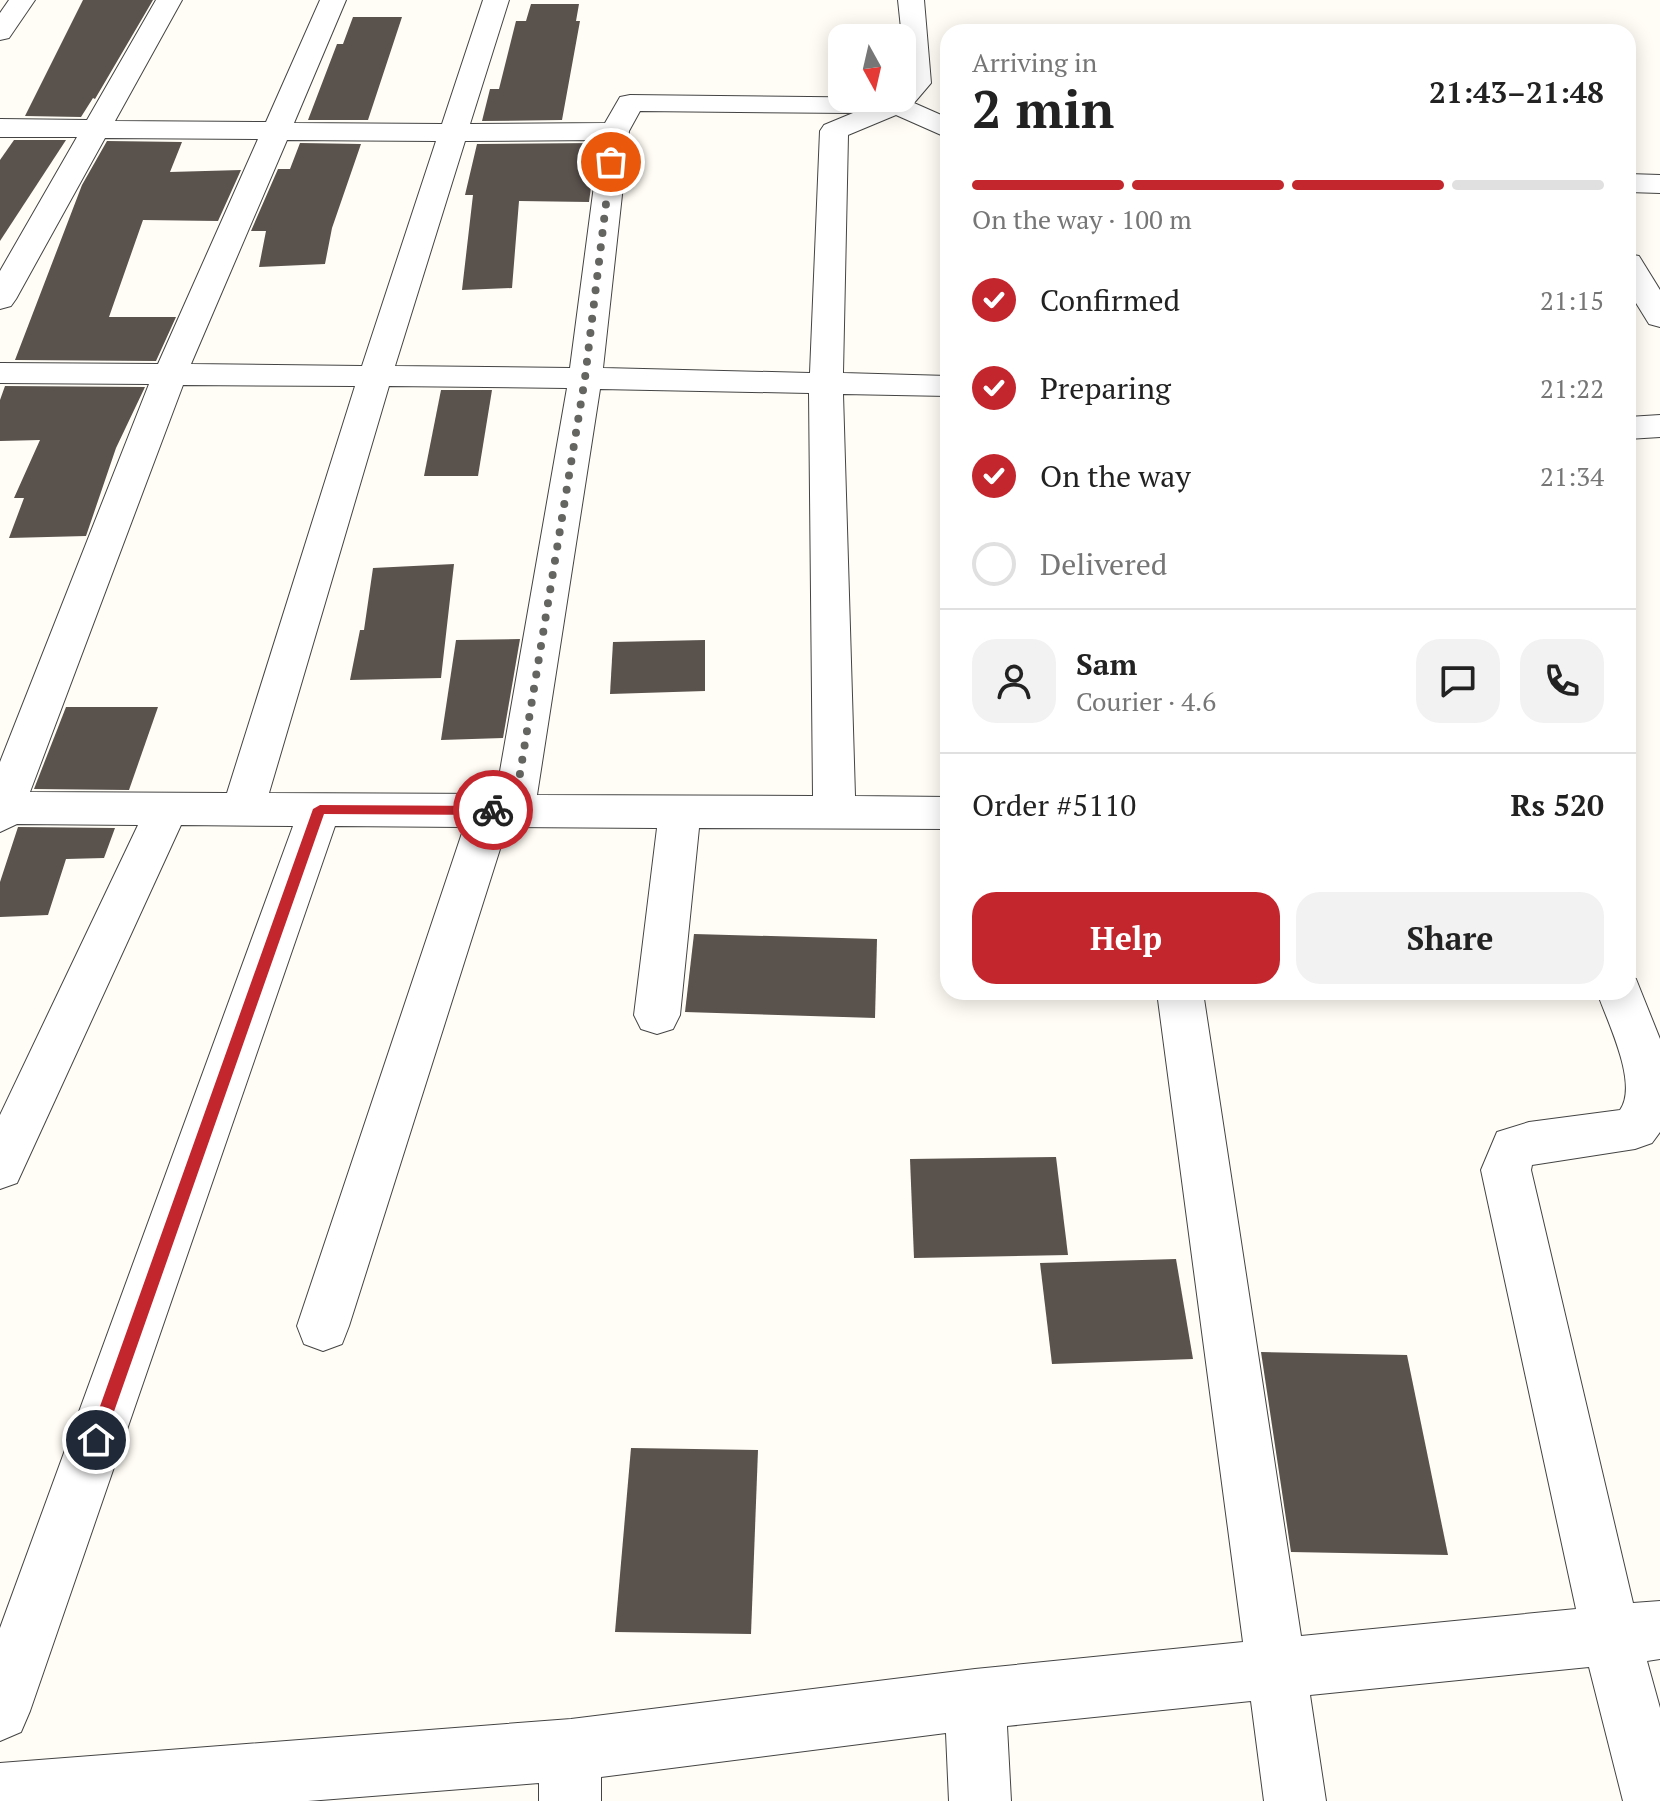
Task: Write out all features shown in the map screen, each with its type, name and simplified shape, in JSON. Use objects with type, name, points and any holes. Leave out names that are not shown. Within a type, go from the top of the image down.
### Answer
[{"type":"street","points":[[0,31],[22,0]]},
{"type":"street","points":[[0,299],[169,0]]},
{"type":"street","points":[[333,0],[169,377],[1,810],[940,813]]},
{"type":"street","points":[[243,809],[375,377],[496,0]]},
{"type":"street","points":[[911,0],[913,24]]},
{"type":"street","points":[[323,1326],[503,810],[585,378],[615,131],[630,103],[828,104]]},
{"type":"street","points":[[834,812],[826,382],[834,131],[880,112]]},
{"type":"street","points":[[912,112],[940,125]]},
{"type":"street","points":[[0,128],[453,133],[615,131]]},
{"type":"street","points":[[1636,183],[1660,184]]},
{"type":"street","points":[[1636,276],[1660,317]]},
{"type":"street","points":[[0,373],[169,377],[585,378],[940,386]]},
{"type":"street","points":[[1636,428],[1660,426]]},
{"type":"street","points":[[0,1167],[167,809]]},
{"type":"street","points":[[0,1711],[320,809]]},
{"type":"street","points":[[657,1015],[680,811]]},
{"type":"street","points":[[1181,1000],[1295,1801]]},
{"type":"street","points":[[1623,1000],[1651,1080],[1649,1108],[1635,1128],[1607,1135],[1544,1139],[1514,1147],[1506,1170],[1636,1633],[1654,1801]]},
{"type":"street","points":[[0,1794],[237,1789],[570,1776],[975,1699],[1636,1633]]},
{"type":"street","points":[[975,1699],[980,1801]]},
{"type":"building","points":[[83,0],[153,0],[95,99],[81,117],[25,116]]},
{"type":"building","points":[[531,4],[579,4],[576,21],[580,21],[562,120],[482,121],[490,89],[499,89],[516,21],[526,21]]},
{"type":"building","points":[[353,17],[402,17],[368,120],[308,120],[337,44],[343,44]]},
{"type":"building","points":[[14,140],[66,140],[0,241],[0,160]]},
{"type":"building","points":[[107,141],[182,142],[170,172],[241,170],[218,221],[143,220],[109,317],[176,317],[156,361],[15,360],[82,185]]},
{"type":"building","points":[[300,143],[361,144],[332,228],[325,264],[259,267],[266,231],[251,231],[278,169],[290,169]]},
{"type":"building","points":[[597,143],[589,202],[519,201],[512,288],[462,290],[473,195],[465,195],[477,144]]},
{"type":"building","points":[[5,386],[145,387],[116,448],[86,536],[9,538],[24,498],[14,498],[40,440],[0,441],[0,400]]},
{"type":"building","points":[[441,390],[492,390],[478,476],[424,476]]},
{"type":"building","points":[[454,564],[441,678],[350,680],[360,630],[364,630],[373,568]]},
{"type":"building","points":[[520,639],[503,738],[441,740],[456,640]]},
{"type":"building","points":[[705,640],[705,691],[610,694],[613,642]]},
{"type":"building","points":[[66,707],[158,707],[129,790],[34,789]]},
{"type":"building","points":[[18,827],[115,828],[104,858],[66,859],[48,915],[0,917],[0,882]]},
{"type":"building","points":[[694,934],[877,939],[875,1018],[685,1012]]},
{"type":"building","points":[[1056,1157],[1068,1255],[914,1258],[910,1159]]},
{"type":"building","points":[[1176,1259],[1193,1359],[1052,1364],[1040,1263]]},
{"type":"building","points":[[1261,1352],[1407,1355],[1448,1555],[1291,1552]]},
{"type":"building","points":[[631,1448],[758,1450],[751,1634],[615,1632]]},
{"type":"way so far","points":[[493,810],[514,810],[585,378],[611,162]]},
{"type":"route","points":[[96,1440],[320,809],[493,810]]}]
